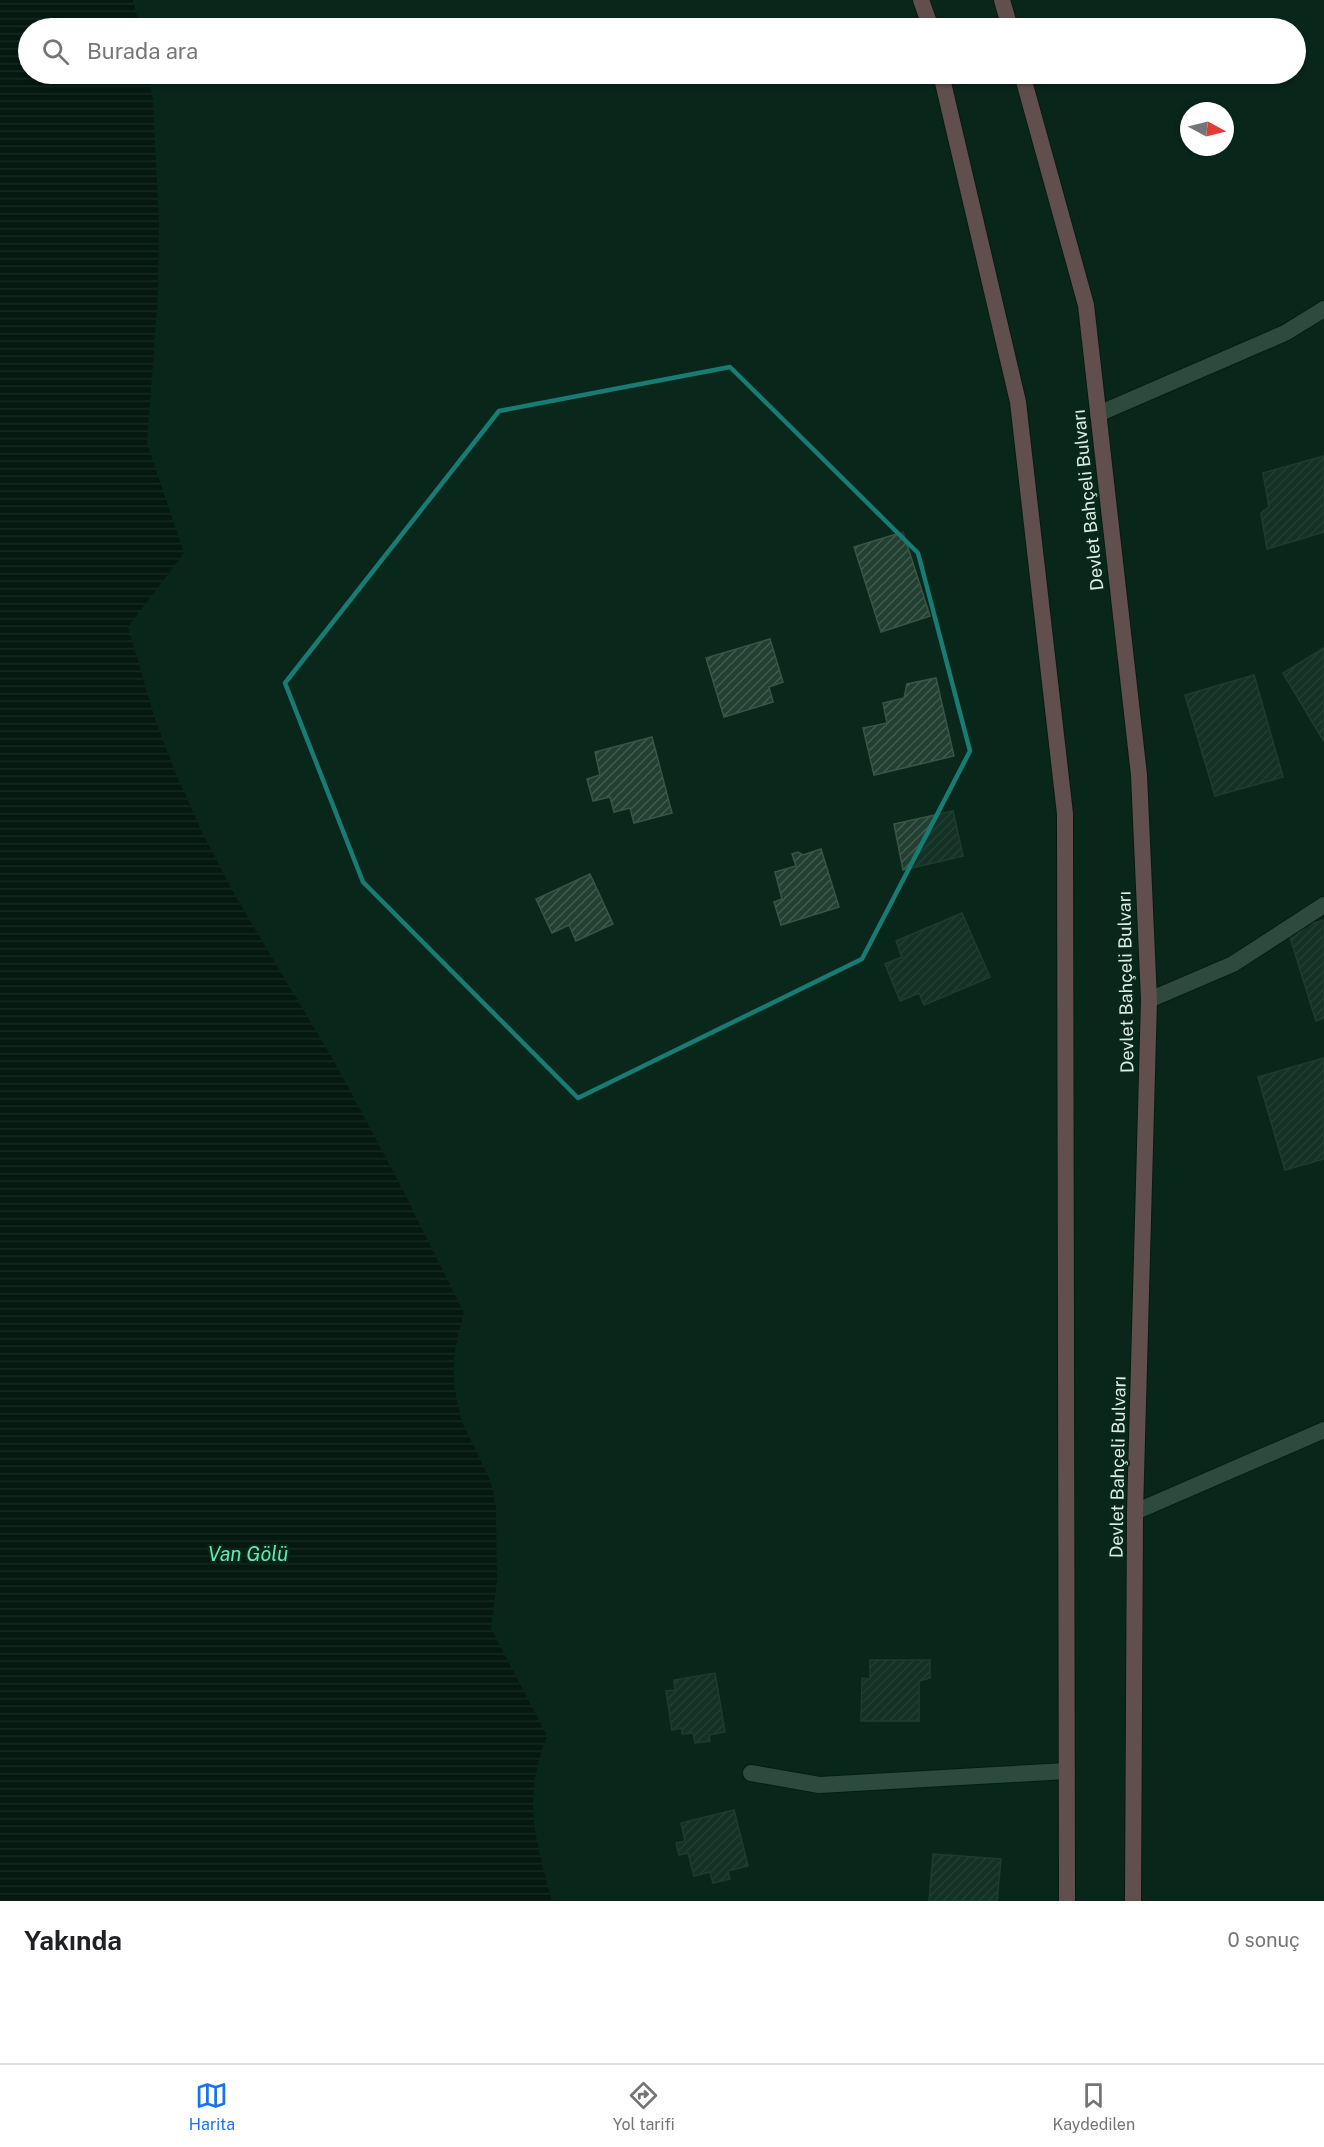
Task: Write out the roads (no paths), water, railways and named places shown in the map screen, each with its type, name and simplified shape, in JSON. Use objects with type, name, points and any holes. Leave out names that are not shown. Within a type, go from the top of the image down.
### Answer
[{"type":"highway","points":[[921,0],[927,18]]},
{"type":"highway","points":[[1002,0],[1007,18]]},
{"type":"highway","points":[[943,84],[1018,402],[1065,814],[1067,1901]]},
{"type":"highway","name":"Devlet Bahçeli Bulvarı","points":[[1026,84],[1086,305],[1139,776],[1149,1000],[1136,1512],[1133,1901]]},
{"type":"street","points":[[1098,414],[1285,333],[1324,309]]},
{"type":"street","points":[[1149,1000],[1233,964],[1324,905]]},
{"type":"street","points":[[1136,1512],[1324,1430]]},
{"type":"street","points":[[751,1773],[819,1785],[1067,1771]]},
{"type":"water","name":"Van Gölü","points":[[0,0],[133,0],[138,18],[18,18],[18,84],[150,84],[159,222],[158,296],[147,443],[184,553],[128,627],[155,719],[200,828],[232,890],[338,1068],[403,1190],[464,1313],[454,1357],[457,1402],[462,1422],[491,1482],[496,1508],[497,1581],[491,1628],[547,1736],[539,1760],[533,1800],[536,1837],[552,1901],[0,1901]]}]
